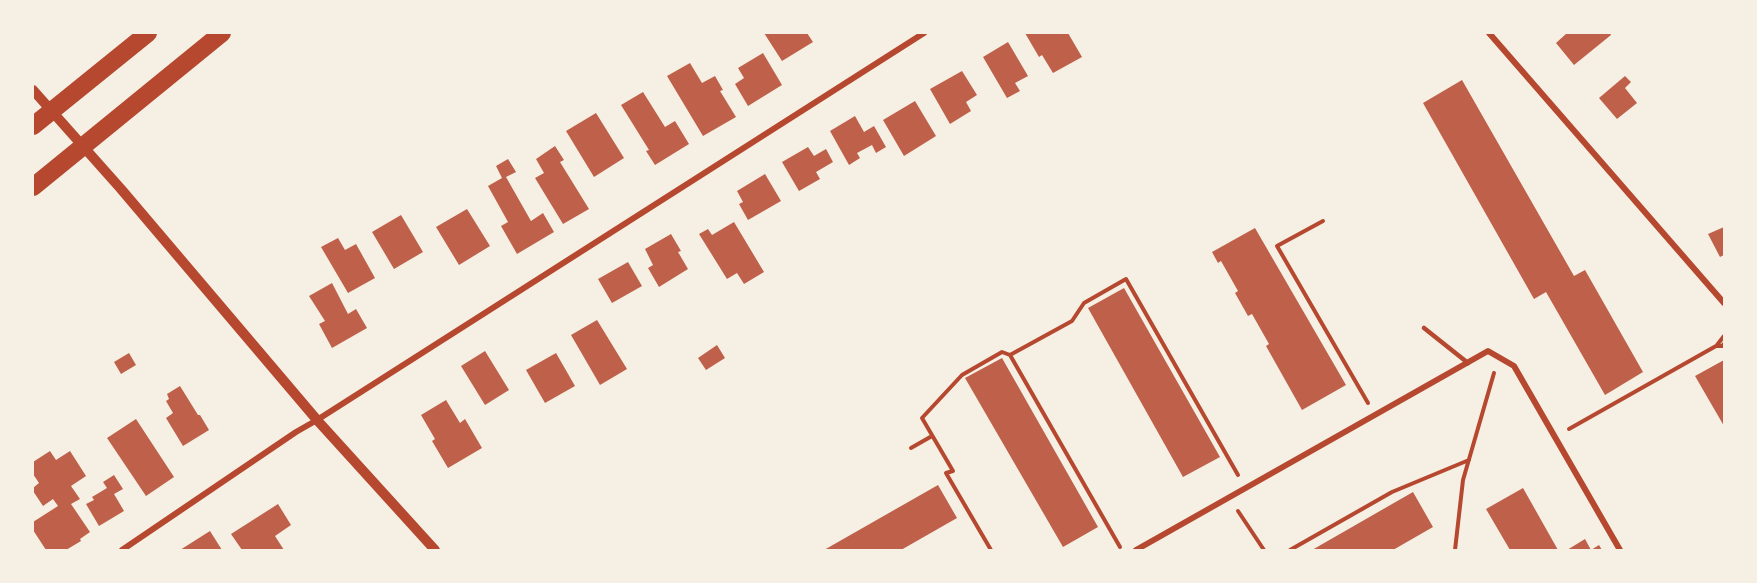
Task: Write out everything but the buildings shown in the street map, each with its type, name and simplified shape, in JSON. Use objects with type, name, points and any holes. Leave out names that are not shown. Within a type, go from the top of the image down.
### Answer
[{"type":"highway","points":[[33,126],[148,33]]},
{"type":"highway","points":[[33,187],[222,33]]},
{"type":"street","points":[[122,550],[296,432],[924,33]]},
{"type":"street","points":[[1489,33],[1724,303]]},
{"type":"street","points":[[33,90],[121,189],[317,420],[435,550]]},
{"type":"street","points":[[1136,550],[1488,351],[1514,366],[1620,550]]},
{"type":"lane","points":[[1424,328],[1468,363]]},
{"type":"path","points":[[1323,221],[1277,246],[1375,415]]},
{"type":"path","points":[[1010,355],[1072,321],[1084,303],[1126,279],[1246,488]]},
{"type":"path","points":[[1555,437],[1716,346],[1724,336]]},
{"type":"path","points":[[1716,346],[1724,344]]},
{"type":"path","points":[[991,550],[946,473],[953,471],[922,418],[962,375],[1002,352],[1010,355],[1122,550]]},
{"type":"path","points":[[1455,550],[1463,480],[1499,357]]},
{"type":"path","points":[[910,448],[932,436]]},
{"type":"path","points":[[1290,550],[1392,492],[1469,460]]},
{"type":"path","points":[[1229,497],[1264,550]]}]
